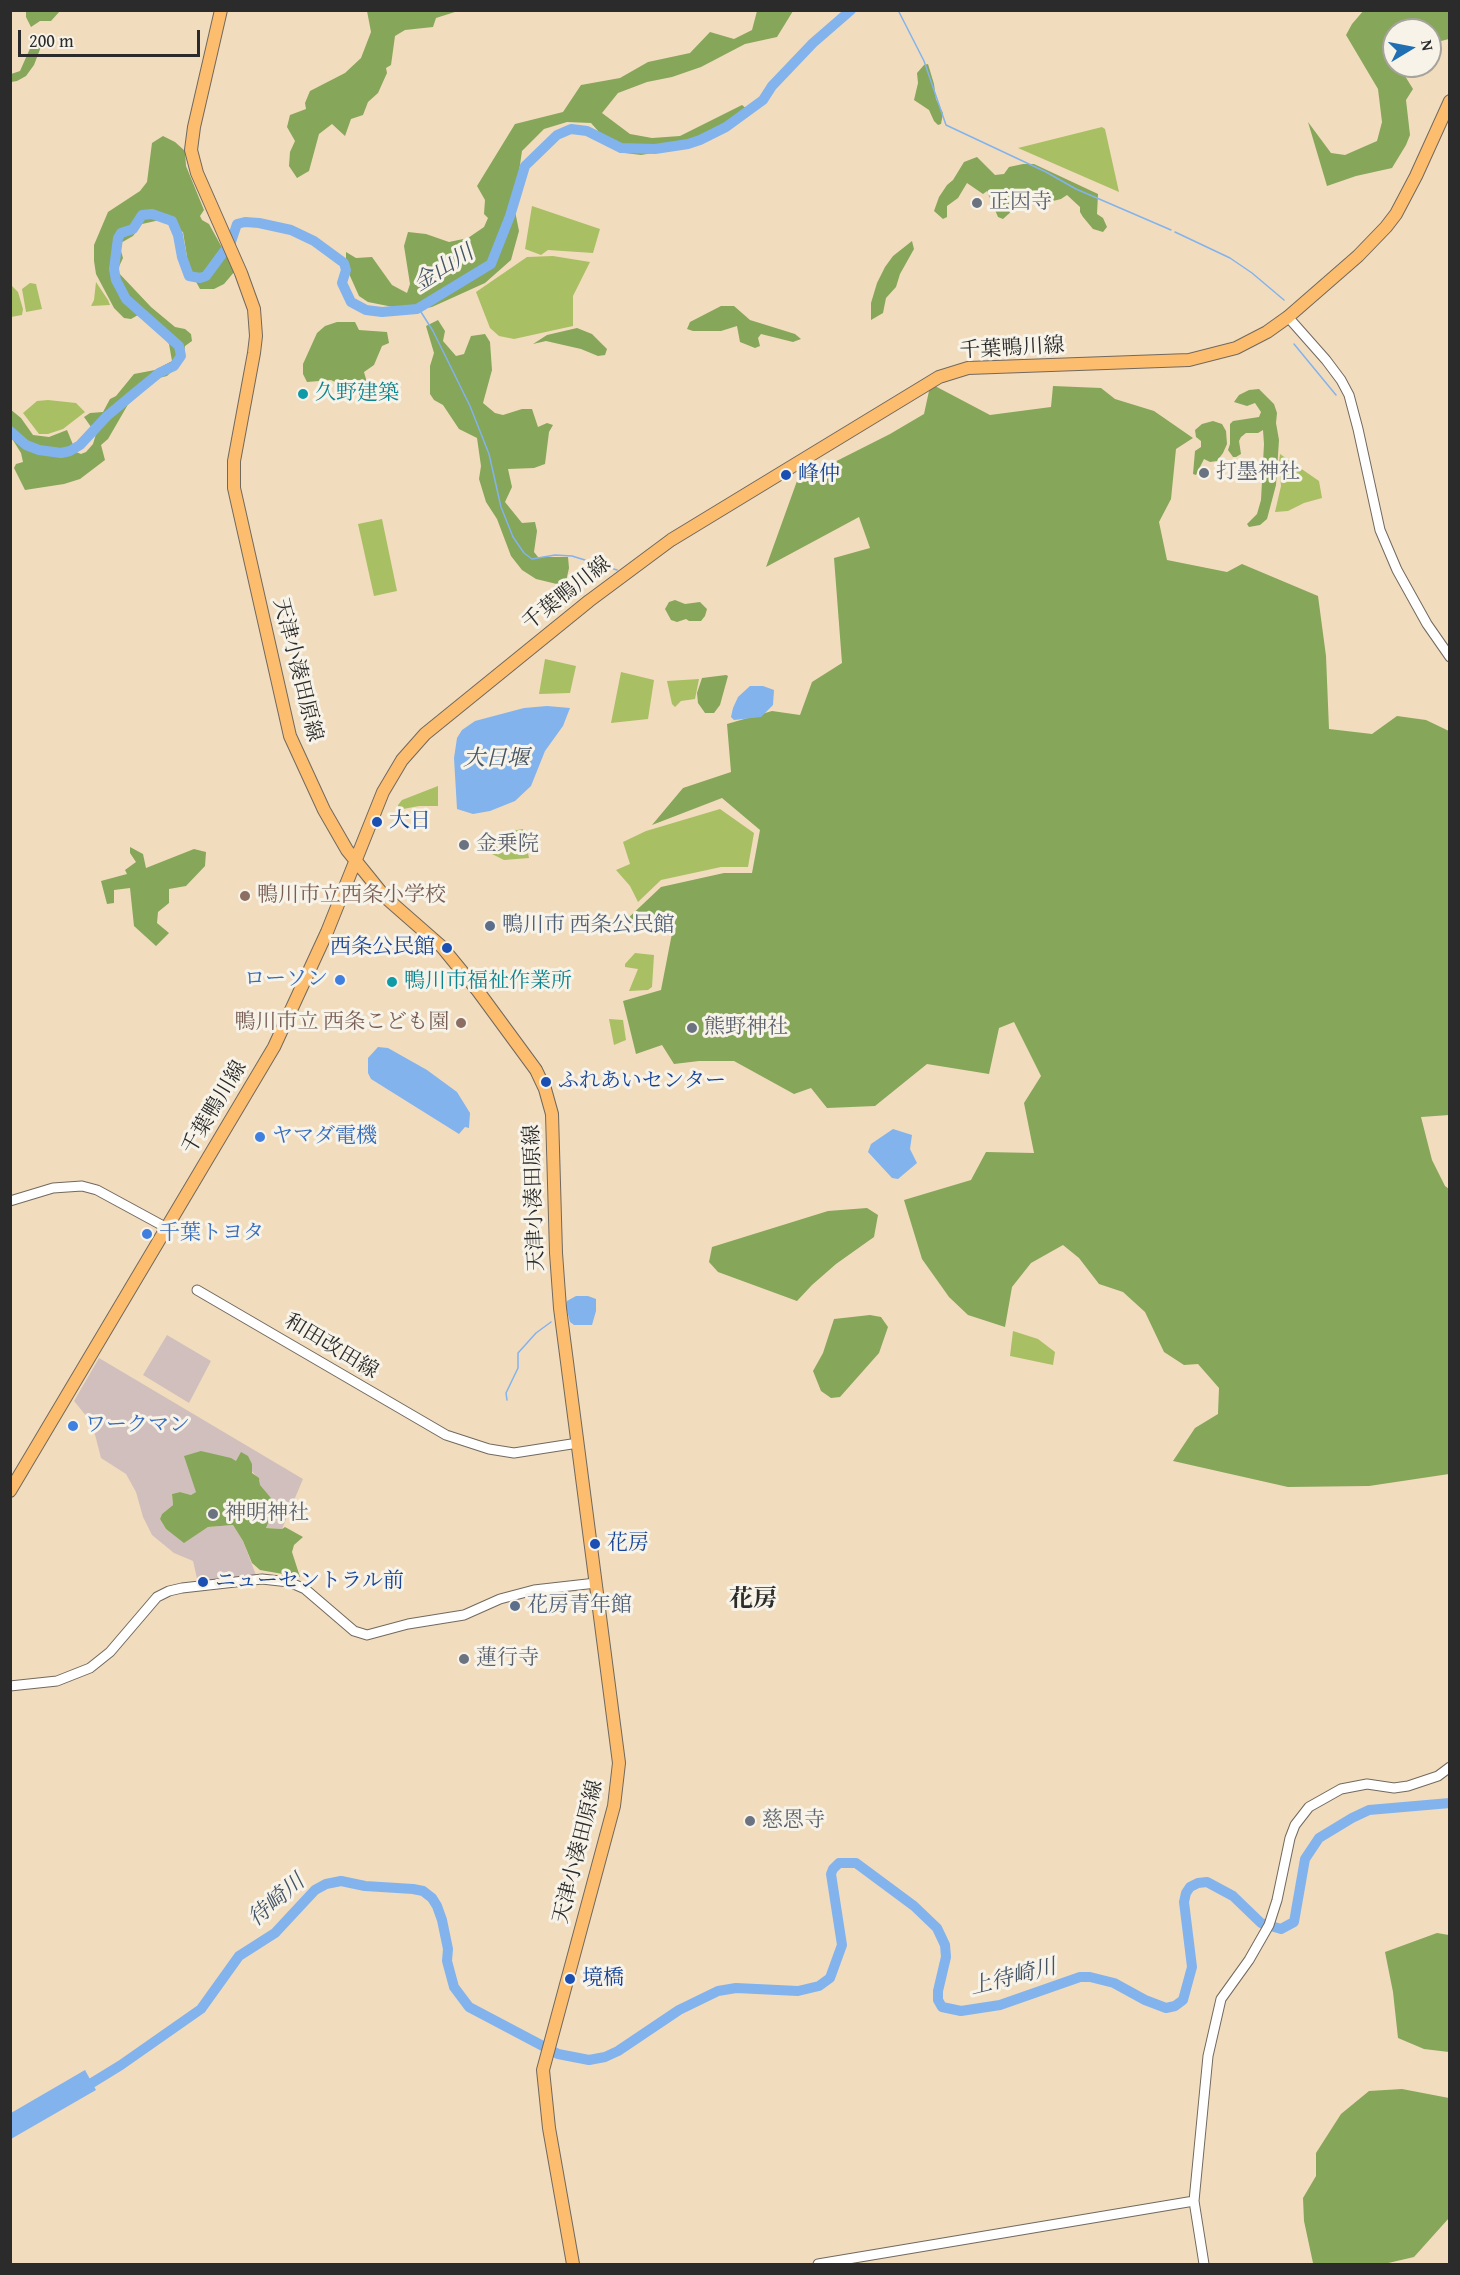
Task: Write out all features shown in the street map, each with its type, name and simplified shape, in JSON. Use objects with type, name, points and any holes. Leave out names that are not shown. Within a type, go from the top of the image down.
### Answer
[{"type":"main road","name":"天津小湊田原線","points":[[221,10],[194,127],[191,150],[197,172],[252,300],[256,336],[234,461],[234,488],[290,736],[324,810],[354,860],[390,903],[435,941],[460,968],[529,1059],[545,1089],[554,1125],[559,1299],[618,1754],[618,1779],[614,1806],[550,2037],[543,2070],[545,2100],[573,2265]]},
{"type":"main road","name":"千葉鴨川線","points":[[10,1491],[280,1035],[327,932],[354,860],[388,781],[409,751],[439,722],[623,574],[671,540],[930,381],[953,371],[968,368],[1193,359],[1226,352],[1246,344],[1288,317],[1367,248],[1391,220],[1416,176],[1449,101]]},
{"type":"street","points":[[1288,317],[1341,380],[1358,429],[1380,530],[1397,570],[1427,624],[1449,657]]},
{"type":"street","points":[[10,1201],[53,1188],[68,1186],[97,1190],[167,1228]]},
{"type":"street","name":"和田改田線","points":[[197,1290],[446,1436],[489,1449],[514,1453],[578,1443]]},
{"type":"street","points":[[10,1686],[62,1680],[90,1668],[110,1652],[158,1597],[172,1590],[189,1587],[262,1579],[289,1582],[306,1588],[354,1631],[367,1635],[408,1624],[464,1615],[500,1599],[534,1590],[596,1583]]},
{"type":"street","points":[[1204,2265],[1194,2201],[1208,2056],[1221,1999],[1269,1925],[1295,1825],[1309,1807],[1341,1789],[1367,1784],[1394,1788],[1408,1786],[1438,1776],[1449,1767]]},
{"type":"street","points":[[818,2265],[1194,2201]]},
{"type":"shaded area","points":[[167,1335],[211,1361],[189,1403],[143,1375]]},
{"type":"shaded area","points":[[99,1358],[303,1479],[282,1529],[266,1528],[276,1504],[259,1485],[260,1481],[251,1470],[236,1462],[201,1451],[196,1492],[191,1495],[180,1492],[172,1494],[173,1505],[162,1514],[160,1519],[166,1529],[184,1542],[208,1527],[233,1525],[243,1541],[256,1575],[198,1583],[193,1561],[174,1553],[152,1535],[143,1517],[136,1492],[126,1474],[101,1458],[92,1423],[74,1401]]},
{"type":"green space","points":[[60,10],[51,21],[40,21],[31,27],[26,11]]},
{"type":"green space","points":[[1364,10],[1449,11],[1449,39],[1442,41],[1442,18],[1382,18],[1382,78],[1406,78],[1413,89],[1406,100],[1410,135],[1392,168],[1356,176],[1327,186],[1308,122],[1331,153],[1345,155],[1377,141],[1382,122],[1378,89],[1346,35]]},
{"type":"green space","points":[[367,11],[458,11],[436,18],[433,27],[405,30],[395,36],[391,65],[386,68],[387,73],[378,93],[368,102],[363,115],[351,119],[345,136],[332,124],[319,134],[309,171],[297,178],[289,166],[290,152],[295,141],[287,127],[290,115],[306,109],[305,103],[310,91],[345,73],[361,58],[371,32]]},
{"type":"green space","points":[[757,11],[793,11],[777,37],[745,44],[701,67],[672,77],[647,82],[618,93],[602,113],[630,134],[652,138],[680,136],[742,105],[752,113],[730,129],[683,148],[641,155],[625,153],[615,141],[599,132],[591,123],[567,122],[544,129],[522,151],[514,206],[519,231],[511,260],[485,283],[432,307],[413,311],[368,302],[359,296],[346,267],[346,252],[356,258],[372,257],[392,285],[407,293],[410,284],[404,246],[408,232],[426,234],[449,242],[468,238],[484,227],[488,218],[484,214],[485,200],[477,186],[515,124],[563,112],[581,85],[620,78],[648,62],[690,53],[710,32],[734,39],[752,30]]},
{"type":"green space","points":[[36,35],[42,44],[34,65],[26,76],[11,82],[11,74],[20,71]]},
{"type":"green space","points":[[928,64],[936,99],[943,113],[941,124],[938,125],[929,110],[914,100],[918,83],[917,73]]},
{"type":"green space","points":[[1102,127],[1105,129],[1119,192],[1018,148]]},
{"type":"green space","points":[[163,136],[175,142],[185,151],[186,166],[204,210],[200,216],[209,224],[235,271],[224,284],[214,289],[200,289],[189,269],[183,232],[160,220],[142,224],[133,236],[119,244],[123,258],[117,271],[151,307],[175,327],[185,329],[191,334],[192,341],[185,346],[183,359],[167,376],[155,379],[130,401],[108,439],[101,445],[105,460],[80,479],[25,490],[14,468],[16,464],[23,462],[21,453],[11,437],[10,409],[21,418],[33,435],[49,437],[67,430],[76,452],[81,454],[93,444],[96,434],[84,417],[90,413],[103,412],[110,399],[116,396],[134,374],[155,370],[172,361],[169,344],[163,337],[138,315],[131,319],[124,318],[114,308],[96,274],[94,261],[94,245],[108,212],[140,191],[147,182],[152,143]]},
{"type":"green space","points":[[977,157],[995,175],[1004,174],[1009,167],[1034,164],[1098,194],[1097,214],[1103,218],[1107,227],[1103,232],[1093,229],[1080,212],[1080,207],[1067,195],[1049,202],[1038,196],[1014,209],[1003,219],[998,217],[987,191],[983,194],[967,183],[958,198],[947,206],[947,217],[943,219],[934,211],[939,197],[964,162]]},
{"type":"green space","points":[[532,206],[600,229],[593,253],[548,250],[541,255],[525,249]]},
{"type":"green space","points":[[912,241],[914,249],[900,274],[896,287],[886,298],[883,313],[871,320],[871,303],[885,267],[893,256]]},
{"type":"green space","points":[[553,256],[590,262],[573,296],[573,326],[514,339],[499,336],[490,328],[476,292],[527,257]]},
{"type":"green space","points":[[96,282],[108,300],[110,305],[91,306]]},
{"type":"green space","points":[[30,283],[36,284],[42,309],[26,312],[22,289]]},
{"type":"green space","points":[[10,284],[18,292],[23,309],[22,315],[11,317]]},
{"type":"green space","points":[[721,306],[734,306],[750,320],[795,334],[801,339],[793,342],[761,334],[758,338],[760,346],[755,348],[740,342],[737,326],[721,331],[687,329],[690,322]]},
{"type":"green space","points":[[438,320],[445,331],[443,341],[456,356],[464,354],[471,336],[485,334],[490,342],[492,370],[483,403],[495,413],[503,415],[522,409],[532,409],[538,427],[547,423],[553,425],[549,432],[545,464],[534,468],[508,469],[512,487],[505,502],[522,523],[535,522],[537,531],[534,552],[538,557],[568,557],[569,568],[565,586],[536,579],[522,570],[511,556],[497,519],[486,502],[479,479],[481,466],[477,438],[459,429],[443,405],[434,400],[430,394],[430,366],[434,353],[426,326]]},
{"type":"green space","points":[[337,322],[355,322],[359,330],[387,332],[389,343],[382,346],[374,365],[364,372],[370,393],[364,396],[353,382],[337,383],[331,380],[307,382],[303,374],[303,364],[317,333],[325,326]]},
{"type":"green space","points":[[577,328],[592,334],[607,349],[605,355],[598,356],[581,349],[546,341],[533,344],[547,335]]},
{"type":"green space","points":[[935,386],[990,415],[1051,407],[1053,386],[1101,388],[1115,399],[1154,411],[1193,438],[1176,449],[1171,499],[1159,522],[1167,560],[1227,572],[1242,564],[1318,596],[1326,656],[1329,729],[1372,734],[1397,716],[1426,720],[1449,731],[1449,1115],[1421,1117],[1432,1160],[1445,1186],[1449,1189],[1449,1474],[1369,1486],[1288,1487],[1173,1461],[1195,1428],[1218,1414],[1219,1388],[1198,1364],[1184,1365],[1164,1352],[1145,1312],[1123,1292],[1099,1284],[1079,1258],[1063,1245],[1031,1263],[1012,1287],[1005,1327],[968,1315],[949,1297],[922,1259],[904,1200],[971,1180],[986,1152],[1034,1153],[1024,1103],[1041,1076],[1014,1022],[999,1028],[989,1074],[927,1064],[875,1106],[827,1108],[811,1088],[794,1094],[734,1061],[674,1064],[662,1045],[636,1054],[623,1001],[661,990],[674,923],[654,918],[642,932],[625,921],[661,887],[724,873],[752,873],[760,830],[722,798],[652,825],[683,788],[731,772],[727,724],[772,711],[800,715],[812,682],[842,663],[834,558],[870,548],[859,517],[766,567],[797,481],[890,434],[924,414],[929,391]]},
{"type":"green space","points":[[1259,389],[1274,404],[1277,413],[1279,440],[1276,485],[1267,519],[1260,525],[1249,527],[1247,524],[1257,514],[1261,500],[1263,430],[1258,433],[1246,433],[1241,437],[1239,441],[1241,454],[1236,457],[1233,457],[1228,450],[1230,424],[1233,421],[1259,417],[1261,412],[1255,403],[1247,406],[1234,402],[1239,395],[1249,390]]},
{"type":"green space","points":[[37,401],[76,403],[85,412],[63,429],[48,434],[39,434],[23,413]]},
{"type":"green space","points":[[1213,421],[1222,424],[1226,431],[1227,444],[1217,461],[1210,462],[1204,459],[1196,475],[1193,474],[1195,451],[1201,447],[1201,441],[1196,437],[1195,430],[1202,424]]},
{"type":"green space","points":[[1280,454],[1319,481],[1322,498],[1288,511],[1275,512],[1281,486]]},
{"type":"green space","points":[[382,519],[397,591],[374,596],[358,524]]},
{"type":"green space","points":[[675,600],[685,604],[700,602],[707,609],[705,616],[701,621],[671,620],[665,609],[669,602]]},
{"type":"green space","points":[[545,659],[576,666],[570,693],[539,694]]},
{"type":"green space","points":[[621,672],[654,680],[648,719],[611,723]]},
{"type":"green space","points":[[728,676],[720,705],[714,713],[705,713],[698,703],[697,693],[702,678]]},
{"type":"green space","points":[[699,679],[695,699],[681,701],[675,707],[672,704],[667,681]]},
{"type":"green space","points":[[438,786],[438,806],[419,806],[398,810],[398,805],[402,800]]},
{"type":"green space","points":[[720,809],[754,833],[748,867],[721,867],[661,880],[638,902],[630,886],[616,870],[630,864],[623,842],[646,831]]},
{"type":"green space","points":[[523,829],[529,858],[504,860],[490,853],[505,832]]},
{"type":"green space","points":[[130,847],[143,854],[146,868],[194,849],[206,852],[205,866],[186,886],[169,889],[169,903],[158,912],[157,923],[169,933],[156,946],[134,926],[130,888],[114,890],[114,903],[107,904],[101,881],[127,874],[125,870],[136,862],[130,853]]},
{"type":"green space","points":[[635,953],[654,955],[652,987],[648,990],[629,991],[638,969],[625,967],[625,964]]},
{"type":"green space","points":[[609,1019],[623,1020],[626,1040],[614,1045]]},
{"type":"green space","points":[[867,1208],[878,1215],[874,1237],[836,1264],[797,1301],[718,1272],[709,1262],[712,1247],[828,1211]]},
{"type":"green space","points":[[870,1315],[881,1317],[888,1327],[879,1353],[840,1397],[831,1398],[821,1391],[813,1371],[823,1353],[834,1319]]},
{"type":"green space","points":[[1013,1331],[1038,1339],[1055,1352],[1053,1365],[1010,1356]]},
{"type":"green space","points":[[201,1451],[236,1461],[241,1452],[248,1456],[252,1464],[252,1473],[259,1478],[260,1485],[276,1504],[266,1528],[282,1529],[285,1527],[303,1537],[294,1545],[292,1552],[300,1577],[260,1570],[252,1563],[233,1525],[208,1527],[184,1543],[166,1529],[160,1519],[162,1514],[173,1505],[172,1494],[180,1492],[191,1495],[196,1492],[184,1456]]},
{"type":"green space","points":[[1437,1933],[1449,1935],[1449,2052],[1424,2049],[1398,2038],[1393,1992],[1385,1952]]},
{"type":"green space","points":[[1402,2089],[1449,2098],[1449,2218],[1414,2257],[1384,2264],[1313,2263],[1304,2221],[1303,2198],[1316,2176],[1316,2153],[1341,2114],[1369,2091]]},
{"type":"water","points":[[750,686],[763,686],[774,690],[773,705],[761,717],[734,720],[731,717],[738,697]]},
{"type":"water","name":"大日堰","points":[[547,706],[570,708],[563,726],[545,751],[531,786],[515,801],[490,811],[473,814],[457,809],[454,758],[457,738],[462,730],[475,721],[524,708]]},
{"type":"water","points":[[378,1047],[388,1048],[427,1070],[457,1092],[470,1113],[469,1128],[465,1127],[459,1134],[371,1079],[368,1073],[368,1058]]},
{"type":"water","points":[[893,1129],[912,1135],[910,1149],[917,1163],[898,1179],[892,1178],[868,1152],[871,1144]]},
{"type":"water","points":[[576,1296],[596,1299],[596,1311],[592,1325],[574,1325],[570,1322],[567,1301]]},
{"type":"water","points":[[85,2070],[96,2090],[11,2139],[11,2113]]},
{"type":"waterway","name":"金山川","points":[[10,431],[26,445],[39,450],[61,453],[70,451],[80,445],[107,416],[159,373],[174,366],[181,356],[179,346],[126,299],[116,280],[114,269],[118,238],[121,233],[133,229],[142,215],[152,214],[172,221],[189,276],[200,278],[206,276],[231,242],[237,224],[259,223],[291,230],[314,241],[344,263],[346,270],[342,283],[351,302],[366,310],[382,312],[417,309],[491,264],[510,216],[525,166],[557,135],[571,129],[587,131],[621,148],[655,149],[700,140],[726,127],[763,100],[772,86],[813,43],[851,10]]},
{"type":"waterway","points":[[898,10],[924,61],[946,125],[1046,172],[1076,189],[1171,230]]},
{"type":"waterway","points":[[1175,232],[1230,258],[1284,300]]},
{"type":"waterway","points":[[417,309],[433,331],[470,406],[489,454],[501,507],[513,537],[524,553],[532,559],[555,555],[572,556],[617,570]]},
{"type":"waterway","points":[[1294,344],[1336,395]]},
{"type":"waterway","points":[[507,1400],[506,1393],[518,1368],[518,1353],[536,1333],[551,1322]]},
{"type":"waterway","name":"上待崎川","points":[[82,2089],[121,2065],[201,2009],[239,1956],[275,1933],[315,1890],[326,1884],[341,1881],[365,1886],[423,1891],[432,1898],[437,1906],[442,1920],[448,1949],[447,1961],[454,1987],[469,2007],[558,2054],[589,2060],[605,2057],[618,2051],[679,2010],[718,1991],[736,1988],[798,1991],[819,1986],[830,1978],[842,1945],[831,1874],[839,1863],[856,1863],[914,1906],[937,1928],[945,1945],[946,1957],[938,1991],[938,2000],[942,2007],[961,2011],[1000,2005],[1080,1977],[1090,1977],[1114,1983],[1145,2000],[1166,2008],[1175,2006],[1183,2000],[1192,1967],[1184,1902],[1190,1887],[1207,1882],[1233,1896],[1261,1923],[1281,1929],[1294,1922],[1305,1859],[1319,1838],[1369,1810],[1450,1803]]},
{"type":"place","name":"正因寺","points":[[977,203]]},
{"type":"place","name":"久野建築","points":[[303,394]]},
{"type":"place","name":"打墨神社","points":[[1204,473]]},
{"type":"place","name":"峰仲","points":[[786,475]]},
{"type":"place","name":"大日","points":[[377,822]]},
{"type":"place","name":"金乗院","points":[[464,845]]},
{"type":"place","name":"鴨川市立西条小学校","points":[[245,896]]},
{"type":"place","name":"鴨川市 西条公民館","points":[[490,926]]},
{"type":"place","name":"西条公民館","points":[[447,948]]},
{"type":"place","name":"ローソン","points":[[340,980]]},
{"type":"place","name":"鴨川市福祉作業所","points":[[392,982]]},
{"type":"place","name":"鴨川市立 西条こども園","points":[[461,1023]]},
{"type":"place","name":"熊野神社","points":[[692,1028]]},
{"type":"place","name":"ふれあいセンター","points":[[546,1082]]},
{"type":"place","name":"ヤマダ電機","points":[[260,1137]]},
{"type":"place","name":"千葉トヨタ","points":[[147,1234]]},
{"type":"place","name":"ワークマン","points":[[73,1426]]},
{"type":"place","name":"神明神社","points":[[213,1514]]},
{"type":"place","name":"花房","points":[[595,1544]]},
{"type":"place","name":"ニューセントラル前","points":[[203,1582]]},
{"type":"place","name":"花房青年館","points":[[515,1606]]},
{"type":"place","name":"蓮行寺","points":[[464,1659]]},
{"type":"place","name":"慈恩寺","points":[[750,1821]]},
{"type":"place","name":"境橋","points":[[570,1979]]},
{"type":"district","name":"花房","points":[[753,1600]]},
{"type":"water label","name":"待崎川","points":[[277,1901]]}]
